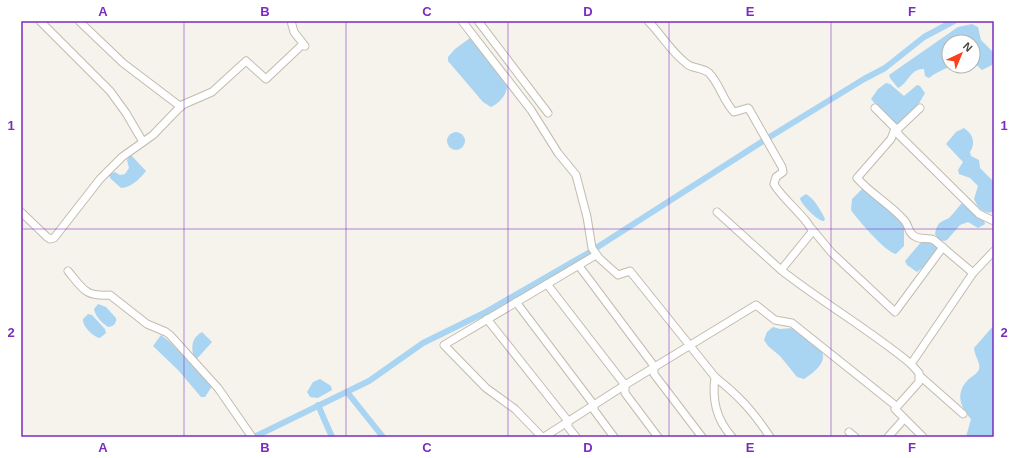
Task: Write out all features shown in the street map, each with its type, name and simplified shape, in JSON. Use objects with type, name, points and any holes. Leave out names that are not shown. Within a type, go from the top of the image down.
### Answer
[{"type":"street","points":[[40,21],[110,91],[126,113],[143,142]]},
{"type":"street","points":[[78,21],[123,63],[181,107]]},
{"type":"street","points":[[21,212],[47,237],[54,238],[106,172],[122,157],[153,134],[181,107],[188,102],[212,92],[246,60],[266,80],[304,45],[294,32],[291,21]]},
{"type":"street","points":[[462,21],[540,122],[558,153],[576,175],[587,217],[590,242],[596,255],[618,275],[630,271],[715,377],[737,394],[770,437]]},
{"type":"street","points":[[478,21],[548,113]]},
{"type":"street","points":[[648,21],[659,32],[661,38],[688,66],[700,68],[709,73],[734,112],[748,108],[750,109],[782,167],[783,172],[774,181],[777,190],[835,255],[895,312],[943,247]]},
{"type":"street","points":[[875,108],[896,129],[899,135],[979,214],[994,221]]},
{"type":"street","points":[[920,108],[896,129],[891,139],[857,178],[904,220],[908,231],[916,237],[930,238],[943,247],[973,274]]},
{"type":"street","points":[[717,212],[781,270],[880,340],[911,364],[920,376],[963,414]]},
{"type":"street","points":[[781,270],[812,232],[812,229]]},
{"type":"street","points":[[911,364],[973,274],[994,251]]},
{"type":"street","points":[[596,255],[444,345],[486,388],[515,410],[543,437],[654,366],[756,306],[772,318],[792,324],[896,406]]},
{"type":"street","points":[[579,266],[654,366],[654,374],[702,437]]},
{"type":"street","points":[[68,271],[86,292],[93,295],[110,295],[116,298],[125,308],[147,324],[166,332],[218,388],[239,420],[251,435]]},
{"type":"street","points":[[547,284],[625,384],[624,393],[658,437]]},
{"type":"street","points":[[516,302],[594,405],[594,410],[614,437]]},
{"type":"street","points":[[487,319],[568,421],[568,427],[576,437]]},
{"type":"street","points":[[920,376],[917,384],[896,406],[896,412],[923,437]]},
{"type":"street","points":[[715,377],[715,406],[728,436]]},
{"type":"street","points":[[888,437],[904,420]]},
{"type":"water","points":[[972,24],[978,27],[980,34],[948,34],[958,27]]},
{"type":"water","points":[[470,38],[507,84],[503,97],[491,107],[483,102],[448,61],[448,57],[455,49]]},
{"type":"water","points":[[941,39],[941,71],[929,78],[925,76],[924,69],[919,69],[915,71],[898,88],[889,75]]},
{"type":"water","points":[[981,40],[994,53],[994,64],[982,70]]},
{"type":"water","points":[[886,83],[890,84],[904,96],[917,85],[920,86],[925,93],[917,107],[900,124],[892,122],[871,99],[878,89]]},
{"type":"water","points":[[964,128],[970,133],[973,139],[973,145],[970,152],[971,156],[979,160],[980,168],[994,182],[994,212],[981,210],[977,205],[974,199],[978,186],[970,178],[959,174],[958,170],[963,162],[946,144],[956,132]]},
{"type":"water","points":[[452,132],[460,132],[465,137],[463,148],[460,150],[452,150],[447,145],[447,137]]},
{"type":"water","points":[[131,155],[146,171],[135,182],[121,188],[110,178],[109,174],[115,172],[120,175],[125,174],[129,168],[127,160]]},
{"type":"water","points":[[863,188],[904,224],[904,246],[896,254],[891,252],[879,242],[865,228],[851,210],[852,199]]},
{"type":"water","points":[[806,194],[812,198],[817,205],[825,219],[824,221],[818,219],[803,204],[800,198]]},
{"type":"water","points":[[962,203],[964,203],[984,220],[985,224],[978,228],[968,222],[960,225],[947,240],[939,240],[935,234],[938,225],[951,216]]},
{"type":"water","points":[[922,241],[933,243],[938,248],[927,264],[917,272],[907,265],[905,261]]},
{"type":"water","points":[[98,304],[106,307],[116,318],[116,322],[110,327],[108,327],[97,317],[94,309]]},
{"type":"water","points":[[88,314],[92,315],[105,329],[106,333],[100,338],[91,333],[84,325],[83,319]]},
{"type":"water","points":[[994,325],[994,437],[966,437],[971,419],[961,404],[960,398],[962,388],[979,369],[974,348]]},
{"type":"water","points":[[773,327],[780,329],[793,328],[811,344],[821,350],[823,356],[821,364],[818,368],[804,379],[797,377],[780,356],[768,346],[764,340],[767,332]]},
{"type":"water","points":[[202,332],[212,342],[195,361],[192,345],[195,338]]},
{"type":"water","points":[[161,335],[170,342],[212,386],[205,397],[201,397],[178,370],[153,346]]},
{"type":"water","points":[[320,379],[331,386],[332,390],[318,398],[310,397],[307,392],[313,382]]},
{"type":"waterway","points":[[768,138],[864,79],[885,68],[924,37],[954,21]]},
{"type":"waterway","points":[[596,248],[763,141]]},
{"type":"waterway","points":[[254,437],[369,381],[423,343],[484,313],[590,252]]},
{"type":"waterway","points":[[347,392],[383,437]]},
{"type":"waterway","points":[[318,405],[332,437]]}]
